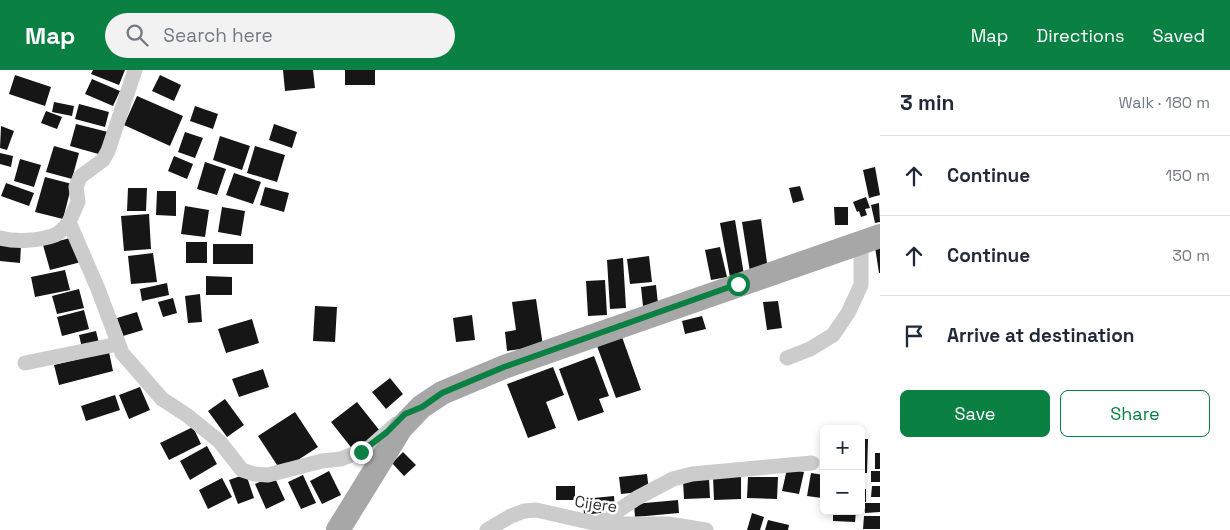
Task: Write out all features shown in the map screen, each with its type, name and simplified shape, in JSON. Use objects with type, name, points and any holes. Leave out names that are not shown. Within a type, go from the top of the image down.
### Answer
[{"type":"main road","points":[[338,530],[401,428],[422,407],[442,393],[504,367],[871,239]]},
{"type":"street","points":[[0,238],[10,241],[26,240],[56,235],[63,230],[69,222],[78,202],[77,182],[80,177],[103,160],[108,151],[135,70]]},
{"type":"street","points":[[69,222],[98,289],[122,353],[132,366],[145,377],[162,399],[188,416],[220,442],[242,470],[254,474],[268,475],[322,461],[342,459],[361,452],[387,432],[405,414],[422,407]]},
{"type":"street","points":[[787,358],[810,349],[833,335],[848,313],[861,285],[871,239]]},
{"type":"street","points":[[25,363],[118,344]]},
{"type":"street","points":[[598,524],[637,498],[673,479],[692,474],[812,463]]},
{"type":"street","name":"Cijere","points":[[487,530],[511,516],[536,510],[598,524],[668,524],[706,530]]},
{"type":"building","points":[[93,70],[125,70],[119,85],[91,74]]},
{"type":"building","points":[[283,70],[313,70],[315,88],[285,91]]},
{"type":"building","points":[[345,70],[375,70],[375,85],[345,85]]},
{"type":"building","points":[[15,75],[51,87],[45,106],[9,94]]},
{"type":"building","points":[[160,75],[181,85],[174,101],[152,91]]},
{"type":"building","points":[[92,79],[120,91],[113,106],[85,94]]},
{"type":"building","points":[[137,96],[183,116],[170,146],[124,125]]},
{"type":"building","points":[[54,102],[74,106],[72,116],[52,112]]},
{"type":"building","points":[[79,104],[109,112],[105,127],[75,119]]},
{"type":"building","points":[[195,106],[218,114],[213,129],[190,121]]},
{"type":"building","points":[[46,111],[62,117],[57,129],[41,123]]},
{"type":"building","points":[[76,124],[108,132],[102,155],[70,146]]},
{"type":"building","points":[[274,124],[297,132],[292,148],[269,140]]},
{"type":"building","points":[[1,126],[14,131],[7,150],[0,148]]},
{"type":"building","points":[[185,132],[203,138],[195,158],[178,152]]},
{"type":"building","points":[[220,136],[250,146],[242,170],[213,160]]},
{"type":"building","points":[[54,146],[79,153],[72,179],[46,172]]},
{"type":"building","points":[[255,146],[285,155],[277,182],[247,173]]},
{"type":"building","points":[[0,153],[13,156],[11,167],[0,164]]},
{"type":"building","points":[[174,156],[193,164],[187,179],[168,171]]},
{"type":"building","points":[[20,159],[41,165],[34,187],[14,181]]},
{"type":"building","points":[[205,162],[226,169],[217,195],[197,189]]},
{"type":"building","points":[[875,167],[880,195],[869,198],[863,170]]},
{"type":"building","points":[[234,173],[261,182],[253,204],[226,195]]},
{"type":"building","points":[[45,177],[72,184],[63,219],[35,212]]},
{"type":"building","points":[[6,183],[34,193],[29,206],[1,196]]},
{"type":"building","points":[[800,186],[804,200],[793,203],[789,188]]},
{"type":"building","points":[[265,187],[289,193],[284,212],[260,205]]},
{"type":"building","points":[[128,188],[147,188],[146,211],[127,211]]},
{"type":"building","points":[[157,191],[176,191],[176,216],[156,215]]},
{"type":"building","points":[[866,197],[870,208],[865,209],[867,215],[861,217],[853,202]]},
{"type":"building","points":[[879,203],[880,222],[875,223],[871,205]]},
{"type":"building","points":[[185,206],[209,210],[205,237],[181,234]]},
{"type":"building","points":[[222,207],[245,211],[241,236],[218,232]]},
{"type":"building","points":[[834,207],[848,207],[848,225],[835,225]]},
{"type":"building","points":[[149,214],[151,249],[124,251],[121,216]]},
{"type":"building","points":[[761,219],[768,270],[750,272],[742,222]]},
{"type":"building","points":[[735,220],[744,275],[730,277],[720,223]]},
{"type":"building","points":[[74,237],[81,262],[50,270],[43,245]]},
{"type":"building","points":[[186,242],[207,242],[207,263],[186,263]]},
{"type":"building","points":[[0,244],[21,246],[20,263],[0,261]]},
{"type":"building","points":[[213,244],[253,244],[253,264],[213,264]]},
{"type":"building","points":[[880,246],[880,273],[879,273],[875,247]]},
{"type":"building","points":[[720,247],[727,277],[711,280],[705,250]]},
{"type":"building","points":[[153,253],[157,282],[131,284],[128,256]]},
{"type":"building","points":[[649,256],[652,282],[630,284],[627,259]]},
{"type":"building","points":[[623,258],[626,308],[610,309],[607,260]]},
{"type":"building","points":[[65,270],[70,290],[35,297],[31,277]]},
{"type":"building","points":[[206,276],[232,277],[232,295],[206,295]]},
{"type":"building","points":[[605,280],[607,315],[588,316],[586,281]]},
{"type":"building","points":[[167,283],[169,295],[142,301],[140,289]]},
{"type":"building","points":[[656,285],[658,304],[643,306],[641,287]]},
{"type":"building","points":[[79,289],[84,308],[57,314],[52,296]]},
{"type":"building","points":[[200,294],[202,322],[188,323],[185,296]]},
{"type":"building","points":[[173,298],[177,313],[163,317],[158,302]]},
{"type":"building","points":[[536,299],[543,346],[507,351],[505,332],[516,330],[512,302]]},
{"type":"building","points":[[778,301],[782,328],[767,330],[763,302]]},
{"type":"building","points":[[315,306],[337,307],[335,342],[313,341]]},
{"type":"building","points":[[84,310],[89,329],[62,336],[57,317]]},
{"type":"building","points":[[137,312],[143,330],[123,336],[117,318]]},
{"type":"building","points":[[472,315],[475,340],[456,342],[453,318]]},
{"type":"building","points":[[702,316],[706,329],[685,334],[682,321]]},
{"type":"building","points":[[252,319],[259,343],[226,353],[218,329]]},
{"type":"building","points":[[96,331],[99,343],[82,348],[79,335]]},
{"type":"building","points":[[622,337],[641,390],[616,398],[597,346]]},
{"type":"building","points":[[109,352],[113,371],[59,385],[54,365]]},
{"type":"building","points":[[594,356],[609,396],[599,399],[604,412],[578,421],[559,369]]},
{"type":"building","points":[[553,367],[564,395],[546,402],[556,428],[528,438],[507,384]]},
{"type":"building","points":[[263,369],[269,387],[239,397],[232,379]]},
{"type":"building","points":[[390,378],[403,394],[386,409],[372,392]]},
{"type":"building","points":[[140,387],[150,410],[129,419],[119,395]]},
{"type":"building","points":[[115,395],[120,410],[86,421],[81,406]]},
{"type":"building","points":[[225,399],[244,425],[227,437],[208,411]]},
{"type":"building","points":[[357,402],[380,431],[354,451],[331,422]]},
{"type":"building","points":[[295,412],[318,447],[281,471],[258,436]]},
{"type":"building","points":[[193,427],[201,444],[169,460],[160,443]]},
{"type":"building","points":[[865,439],[868,439],[867,473],[865,473]]},
{"type":"building","points":[[207,446],[217,464],[190,480],[180,461]]},
{"type":"building","points":[[403,452],[416,465],[404,476],[392,463]]},
{"type":"building","points":[[875,453],[880,453],[880,469],[875,469]]},
{"type":"building","points":[[787,469],[804,472],[799,494],[782,491]]},
{"type":"building","points":[[329,471],[341,495],[322,504],[310,481]]},
{"type":"building","points":[[871,471],[880,471],[880,482],[871,482]]},
{"type":"building","points":[[811,473],[820,474],[820,498],[807,496]]},
{"type":"building","points":[[246,474],[254,498],[238,504],[229,480]]},
{"type":"building","points":[[647,474],[649,491],[621,494],[619,477]]},
{"type":"building","points":[[303,475],[316,503],[301,509],[288,482]]},
{"type":"building","points":[[274,476],[285,500],[266,509],[255,484]]},
{"type":"building","points":[[741,476],[741,499],[714,500],[713,477]]},
{"type":"building","points":[[748,477],[778,477],[777,499],[747,498]]},
{"type":"building","points":[[222,478],[232,497],[208,509],[199,490]]},
{"type":"building","points":[[709,478],[710,498],[684,499],[683,480]]},
{"type":"building","points":[[556,486],[575,486],[575,500],[556,500]]},
{"type":"building","points":[[872,486],[880,486],[880,497],[871,497]]},
{"type":"building","points":[[614,496],[615,511],[584,515],[583,499]]},
{"type":"building","points":[[678,500],[679,513],[635,517],[634,504]]},
{"type":"building","points":[[865,503],[880,503],[880,512],[865,513]]},
{"type":"building","points":[[752,513],[764,517],[760,530],[747,530]]},
{"type":"building","points":[[833,515],[856,515],[855,522],[833,521]]},
{"type":"building","points":[[864,516],[880,516],[880,529],[863,529]]},
{"type":"building","points":[[768,520],[789,525],[788,530],[765,530]]},
{"type":"route","points":[[361,452],[369,448],[405,414],[422,407],[442,393],[504,367],[738,284]]}]
